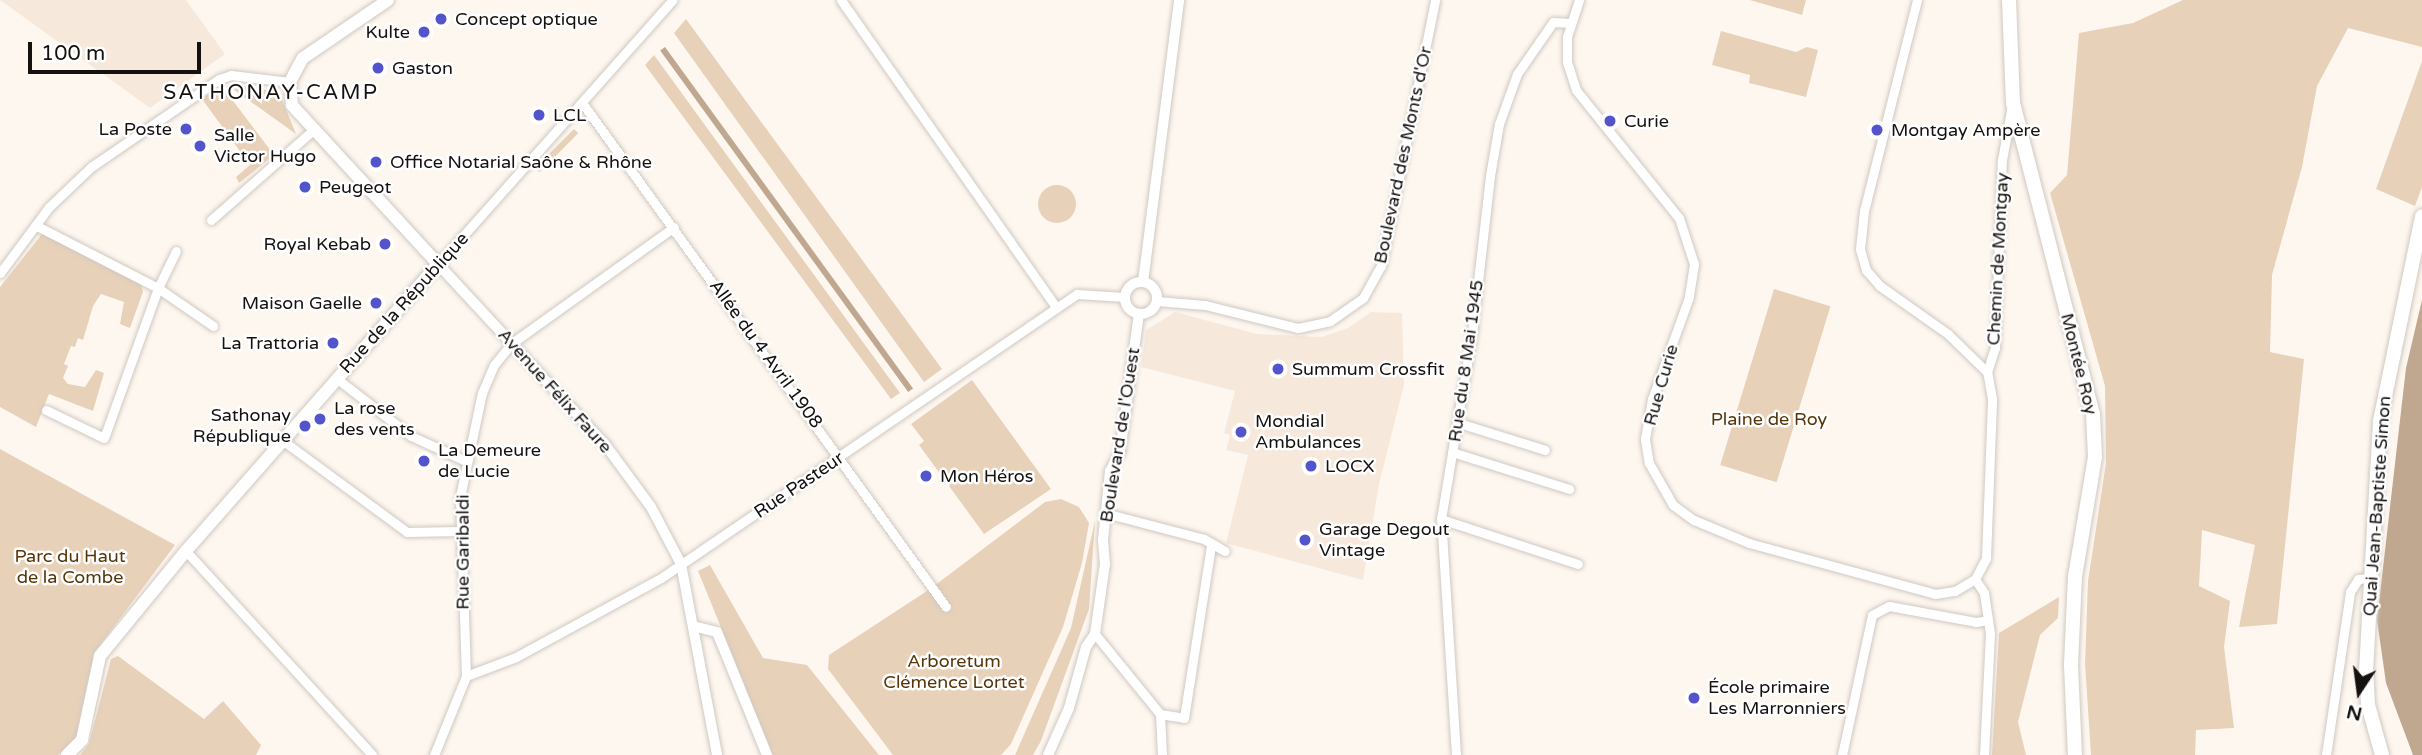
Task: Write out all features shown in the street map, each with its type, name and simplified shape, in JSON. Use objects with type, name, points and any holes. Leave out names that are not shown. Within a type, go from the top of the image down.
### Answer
[{"type":"main road","name":"Montée Roy","points":[[2009,0],[2013,103],[2093,414],[2095,457],[2074,589],[2071,665],[2076,755]]},
{"type":"main road","points":[[290,82],[303,58],[385,1]]},
{"type":"main road","name":"Avenue Félix Faure","points":[[290,82],[292,105],[438,264]]},
{"type":"main road","name":"Quai Jean-Baptiste Simon","points":[[2382,755],[2368,705],[2370,578],[2380,421],[2422,216]]},
{"type":"main road","name":"Rue de la République","points":[[67,755],[82,740],[100,656],[186,551],[438,264]]},
{"type":"street","name":"Rue de la République","points":[[438,264],[583,104],[672,0]]},
{"type":"street","points":[[841,0],[1055,306]]},
{"type":"street","points":[[1143,282],[1179,0]]},
{"type":"street","name":"Boulevard des Monts d'Or","points":[[1157,301],[1205,305],[1298,327],[1330,321],[1363,298],[1381,266],[1435,0]]},
{"type":"street","points":[[1570,23],[1579,0]]},
{"type":"street","points":[[1917,0],[1864,211],[1860,249],[1866,270],[1880,286],[1948,334],[1987,372]]},
{"type":"street","name":"Rue du 8 Mai 1945","points":[[1456,755],[1441,519],[1459,423],[1499,124],[1527,55],[1553,22],[1570,23]]},
{"type":"street","name":"Rue Curie","points":[[1570,23],[1567,62],[1576,90],[1679,218],[1694,264],[1689,297],[1652,399],[1646,439],[1649,463],[1673,505],[1718,532],[1824,567],[1934,594],[1955,591],[1975,579]]},
{"type":"street","points":[[0,273],[49,207],[91,167],[219,79],[231,75],[290,82]]},
{"type":"street","name":"Chemin de Montgay","points":[[1975,579],[1986,558],[1992,399],[1987,372],[1995,348],[2002,160],[2013,103]]},
{"type":"street","name":"Allée du 4 Avril 1908","points":[[583,104],[841,457],[946,607]]},
{"type":"street","points":[[211,220],[313,130]]},
{"type":"street","points":[[37,226],[158,288],[213,326]]},
{"type":"street","name":"Rue Garibaldi","points":[[433,755],[466,676],[461,531],[466,461],[482,393],[494,365],[512,343],[674,227]]},
{"type":"street","points":[[46,410],[104,438],[158,288],[176,251]]},
{"type":"street","name":"Avenue Félix Faure","points":[[438,264],[604,443],[651,507],[681,564],[717,755]]},
{"type":"street","points":[[1143,282],[1155,290],[1157,301],[1150,311],[1139,314],[1129,309],[1125,298],[1129,287],[1143,282]]},
{"type":"street","name":"Rue Pasteur","points":[[466,676],[516,657],[681,564],[841,457],[1055,306],[1077,294],[1125,298]]},
{"type":"street","name":"Boulevard de l'Ouest","points":[[1048,755],[1069,708],[1086,646],[1095,634],[1106,554],[1105,513],[1110,471],[1120,452],[1139,314]]},
{"type":"street","points":[[336,378],[411,436],[466,461]]},
{"type":"street","points":[[1459,423],[1545,450]]},
{"type":"street","points":[[282,440],[407,532],[461,531]]},
{"type":"street","points":[[1452,452],[1569,489]]},
{"type":"street","points":[[1105,513],[1204,538],[1225,551]]},
{"type":"street","points":[[1441,519],[1578,564]]},
{"type":"street","points":[[1160,714],[1184,718],[1212,545]]},
{"type":"street","points":[[186,551],[372,755]]},
{"type":"street","points":[[2326,755],[2350,592],[2358,579],[2370,578]]},
{"type":"street","points":[[1975,579],[1984,593],[1988,620],[1984,755]]},
{"type":"street","points":[[1842,755],[1872,615],[1889,606],[1976,622],[1988,620]]},
{"type":"street","points":[[694,626],[717,632],[768,755]]},
{"type":"street","points":[[1095,634],[1160,714],[1162,755]]},
{"type":"shaded area","points":[[0,0],[186,0],[225,54],[150,108]]},
{"type":"shaded area","points":[[665,47],[913,388],[908,392],[660,51]]},
{"type":"shaded area","points":[[2422,300],[2422,755],[2413,755],[2386,683],[2377,620],[2406,368]]},
{"type":"shaded area","points":[[1175,312],[1257,334],[1321,337],[1348,328],[1371,312],[1402,313],[1404,385],[1379,484],[1363,580],[1226,543],[1248,455],[1226,450],[1230,435],[1224,433],[1235,391],[1141,367],[1146,330]]},
{"type":"green space","points":[[1750,0],[1806,0],[1802,15]]},
{"type":"green space","points":[[2183,0],[2422,0],[2422,47],[2348,28],[2317,86],[2302,167],[2272,275],[2270,352],[2304,359],[2277,624],[2239,627],[2255,545],[2202,530],[2199,586],[2230,601],[2224,647],[2234,728],[2196,730],[2195,755],[2091,755],[2085,664],[2088,581],[2106,463],[2105,386],[2050,193],[2067,175],[2079,33],[2133,23]]},
{"type":"green space","points":[[686,19],[942,369],[924,382],[674,33]]},
{"type":"green space","points":[[1721,31],[1796,52],[1807,47],[1818,50],[1806,97],[1749,83],[1750,75],[1712,65]]},
{"type":"green space","points":[[654,55],[900,393],[891,399],[645,65]]},
{"type":"green space","points":[[2422,61],[2422,187],[2415,206],[2376,189]]},
{"type":"green space","points":[[221,85],[274,155],[239,183],[236,177],[250,165],[202,99]]},
{"type":"green space","points":[[239,85],[279,92],[296,134],[233,89]]},
{"type":"green space","points":[[574,129],[578,133],[539,172],[535,168]]},
{"type":"green space","points":[[1057,185],[1070,191],[1076,204],[1070,217],[1057,223],[1044,217],[1038,204],[1044,191]]},
{"type":"green space","points":[[42,234],[141,284],[143,292],[130,328],[120,324],[124,302],[101,294],[93,306],[83,340],[78,338],[75,347],[71,346],[64,364],[68,366],[63,378],[68,384],[85,387],[96,370],[104,373],[93,411],[49,394],[36,427],[0,407],[0,287]]},
{"type":"green space","name":"Plaine de Roy","points":[[1774,289],[1830,306],[1777,482],[1720,465]]},
{"type":"green space","points":[[972,380],[1051,489],[984,534],[919,445],[924,441],[911,424]]},
{"type":"green space","name":"Parc du Haut de la Combe","points":[[0,449],[175,545],[94,653],[76,737],[58,755],[0,755]]},
{"type":"green space","name":"Arboretum Clémence Lortet","points":[[1061,499],[1079,507],[1089,523],[1082,563],[1063,627],[1011,744],[1001,755],[893,755],[828,669],[829,655],[930,589],[1045,502]]},
{"type":"green space","points":[[1095,521],[1089,609],[1041,741],[1033,755],[1015,755],[1071,628]]},
{"type":"green space","points":[[710,565],[763,658],[807,665],[879,755],[773,755],[698,571]]},
{"type":"green space","points":[[2059,597],[2058,618],[2040,635],[2018,722],[2026,755],[1992,755],[1999,633]]},
{"type":"green space","points":[[118,656],[204,719],[223,701],[261,745],[256,755],[80,755],[89,744],[111,659]]},
{"type":"place","name":"Concept optique","points":[[441,19]]},
{"type":"place","name":"Kulte","points":[[424,32]]},
{"type":"place","name":"Gaston","points":[[378,68]]},
{"type":"place","name":"LCL","points":[[539,115]]},
{"type":"place","name":"Curie","points":[[1610,121]]},
{"type":"place","name":"La Poste","points":[[186,129]]},
{"type":"place","name":"Montgay Ampère","points":[[1877,130]]},
{"type":"place","name":"Salle Victor Hugo","points":[[200,146]]},
{"type":"place","name":"Office Notarial Saône & Rhône","points":[[376,162]]},
{"type":"place","name":"Peugeot","points":[[305,187]]},
{"type":"place","name":"Royal Kebab","points":[[385,244]]},
{"type":"place","name":"Maison Gaelle","points":[[376,303]]},
{"type":"place","name":"La Trattoria","points":[[333,343]]},
{"type":"place","name":"Summum Crossfit","points":[[1278,369]]},
{"type":"place","name":"La rose des vents","points":[[320,419]]},
{"type":"place","name":"Sathonay République","points":[[305,426]]},
{"type":"place","name":"Mondial Ambulances","points":[[1241,432]]},
{"type":"place","name":"La Demeure de Lucie","points":[[424,461]]},
{"type":"place","name":"LOCX","points":[[1311,466]]},
{"type":"place","name":"Mon Héros","points":[[926,476]]},
{"type":"place","name":"Garage Degout Vintage","points":[[1305,540]]},
{"type":"place","name":"École primaire Les Marronniers","points":[[1694,698]]},
{"type":"district","name":"SATHONAY-CAMP","points":[[271,93]]}]
